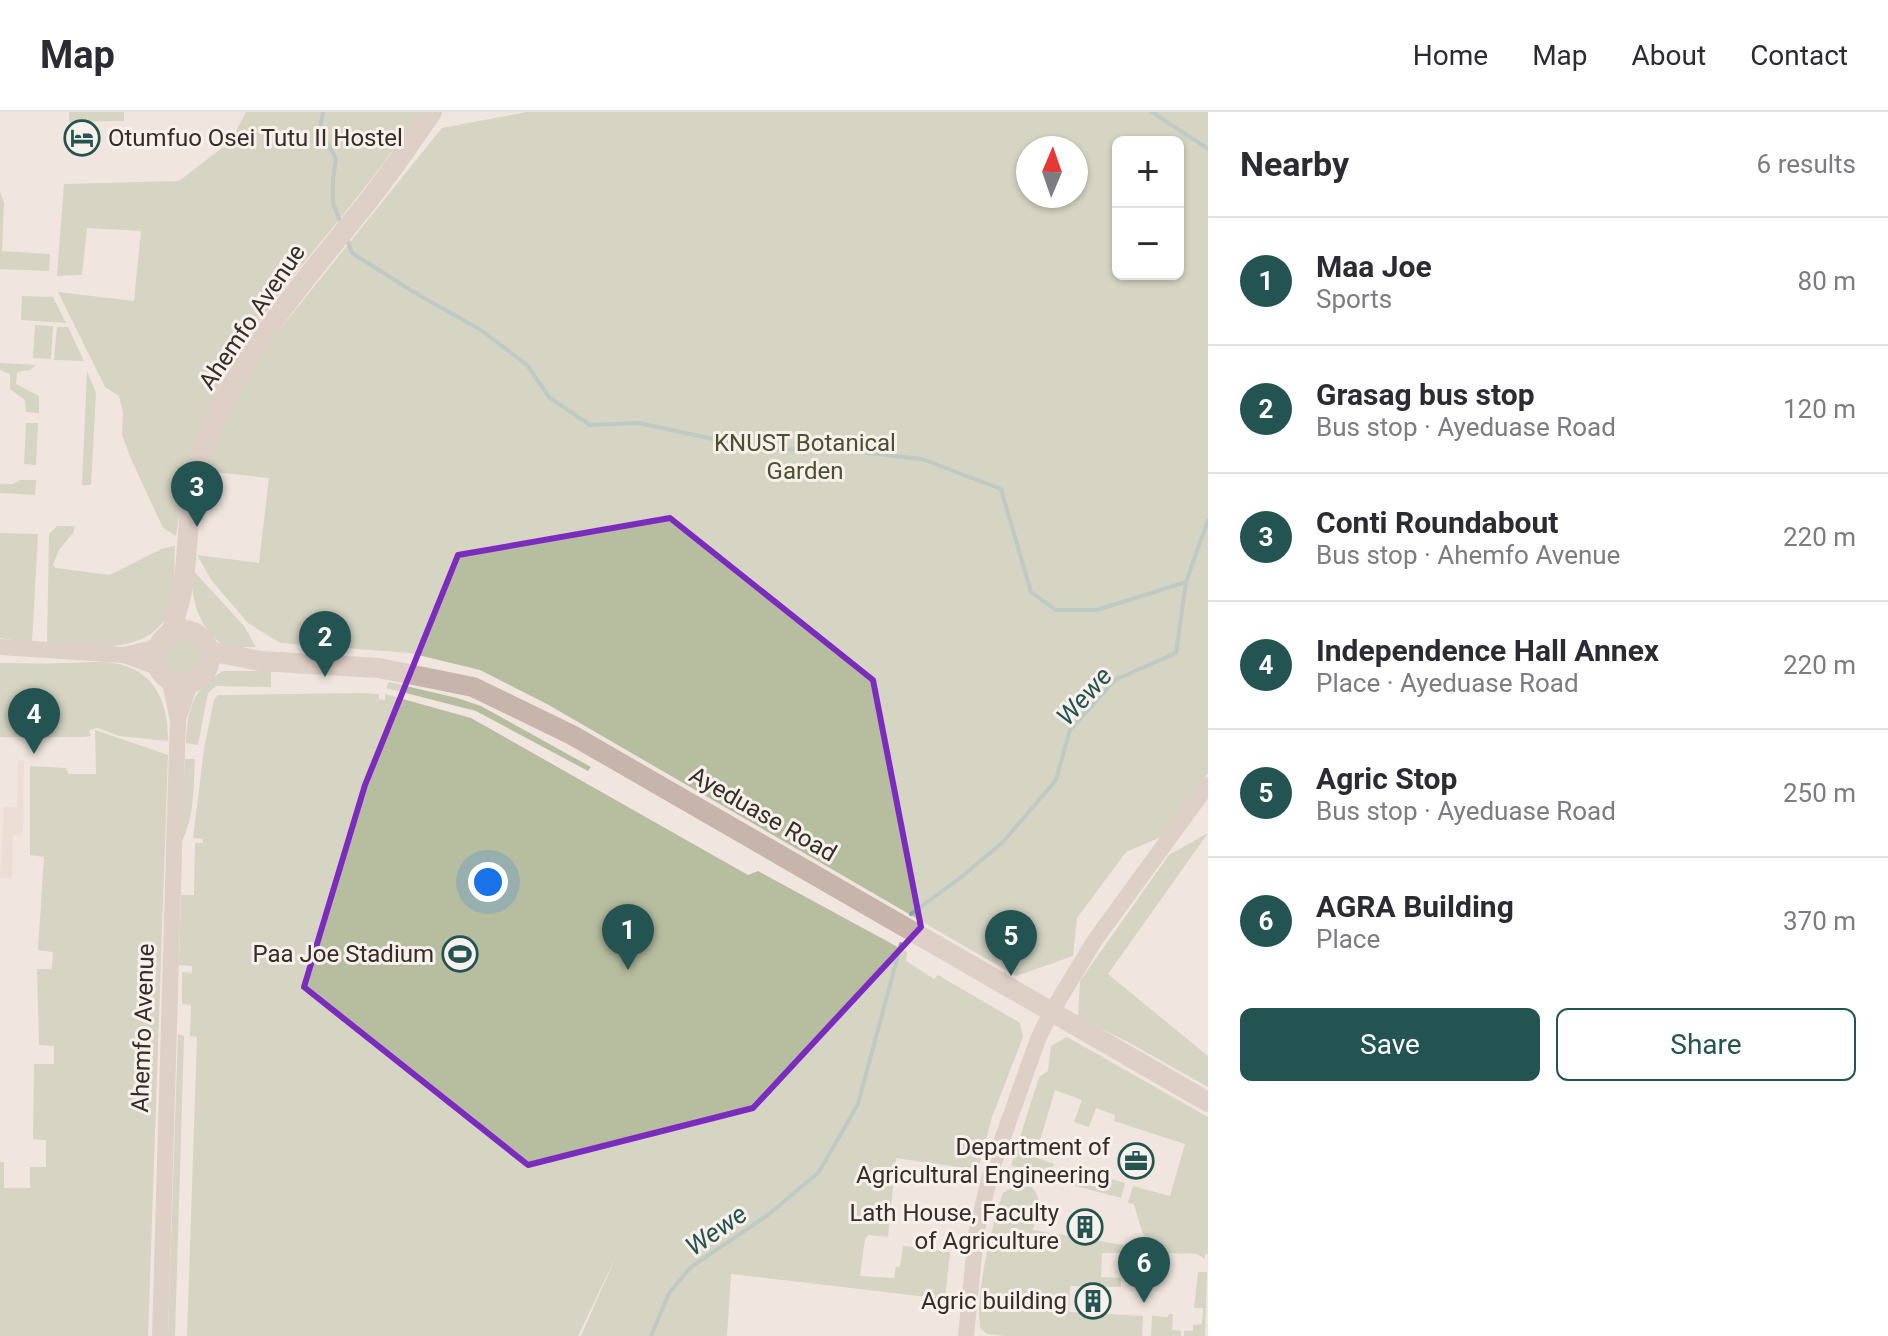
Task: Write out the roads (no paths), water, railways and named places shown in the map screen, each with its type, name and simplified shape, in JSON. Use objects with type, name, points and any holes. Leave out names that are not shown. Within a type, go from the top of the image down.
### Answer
[{"type":"street","name":"Ahemfo Avenue","points":[[160,1336],[178,721],[169,662],[184,581],[188,513],[205,442],[238,376],[282,310],[355,218],[432,112]]},
{"type":"street","name":"Ahemfo Avenue","points":[[184,581],[206,652]]},
{"type":"street","points":[[0,647],[124,655],[169,662],[200,679],[206,652],[181,630],[169,662]]},
{"type":"street","name":"Ayeduase Road","points":[[206,652],[260,661],[379,668],[473,687],[572,735],[1208,1102]]},
{"type":"street","points":[[966,1336],[976,1234],[991,1171],[1038,1039],[1095,940],[1208,785]]},
{"type":"waterway","points":[[323,112],[320,128],[336,159],[333,203],[341,223]]},
{"type":"waterway","name":"Wewe","points":[[1152,112],[1208,149]]},
{"type":"waterway","points":[[347,239],[352,253],[481,330],[527,365],[549,397],[590,425],[639,423],[764,450],[824,448],[922,459],[1001,489],[1031,592],[1056,610],[1097,610],[1186,582]]},
{"type":"waterway","name":"Wewe","points":[[911,914],[1003,842],[1056,780],[1070,730],[1115,680],[1176,653],[1186,582],[1208,520]]},
{"type":"waterway","name":"Wewe","points":[[651,1336],[669,1293],[691,1267],[768,1215],[819,1172],[858,1104],[901,944]]},
{"type":"place","name":"Otumfuo Osei Tutu II Hostel","points":[[82,138]]},
{"type":"place","name":"Conti Roundabout","points":[[197,527]]},
{"type":"place","name":"Grasag bus stop","points":[[325,677]]},
{"type":"place","name":"Independence Hall Annex","points":[[34,754]]},
{"type":"place","name":"Paa Joe Stadium","points":[[460,954]]},
{"type":"place","name":"Maa Joe","points":[[628,970]]},
{"type":"place","name":"Agric Stop","points":[[1011,976]]},
{"type":"place","name":"Department of Agricultural Engineering","points":[[1136,1161]]},
{"type":"place","name":"Lath House, Faculty of Agriculture","points":[[1085,1227]]},
{"type":"place","name":"Agric building","points":[[1093,1301]]},
{"type":"place","name":"AGRA Building","points":[[1144,1303]]},
{"type":"park label","name":"KNUST Botanical Garden","points":[[805,457]]}]
